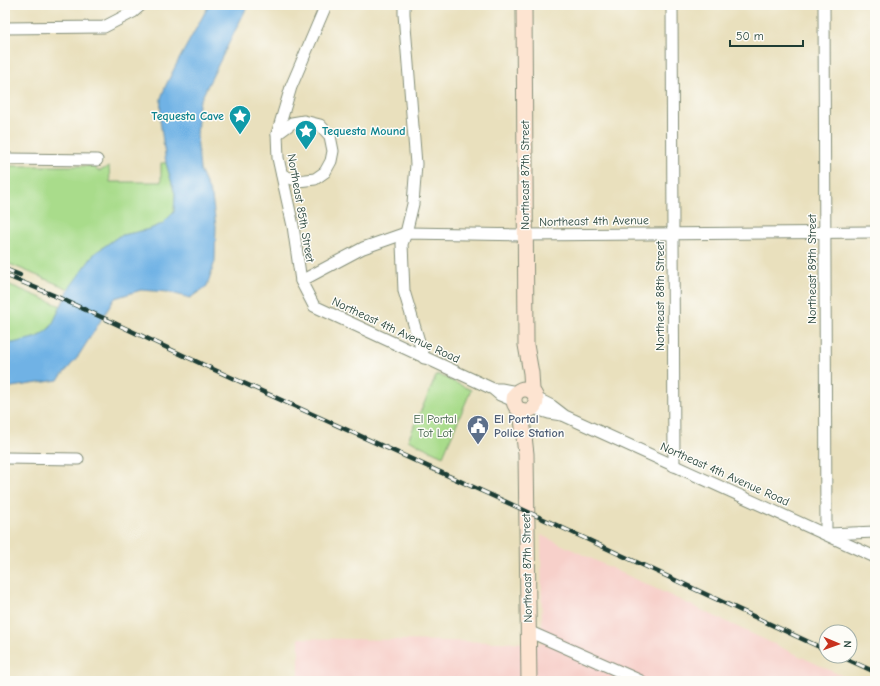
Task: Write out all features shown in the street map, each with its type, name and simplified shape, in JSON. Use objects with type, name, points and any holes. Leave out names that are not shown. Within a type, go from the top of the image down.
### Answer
[{"type":"street","points":[[5,28],[104,27],[133,12],[141,5]]},
{"type":"street","name":"Northeast 85th Street","points":[[301,281],[293,226],[278,158],[277,134],[291,87],[326,5]]},
{"type":"street","points":[[404,5],[416,164],[413,204],[402,244],[404,292],[424,358]]},
{"type":"street","name":"Northeast 87th Street","points":[[524,5],[526,345],[522,373],[526,400],[529,681]]},
{"type":"street","name":"Northeast 88th Street","points":[[672,5],[674,466]]},
{"type":"street","name":"Northeast 89th Street","points":[[824,5],[826,534]]},
{"type":"street","points":[[277,134],[292,123],[304,121],[320,125],[330,136],[333,151],[331,161],[325,172],[315,180],[298,181],[282,174]]},
{"type":"street","points":[[5,159],[97,160]]},
{"type":"street","name":"Northeast 4th Avenue","points":[[301,281],[363,248],[406,233],[525,235],[875,232]]},
{"type":"street","name":"Northeast 4th Avenue Road","points":[[301,281],[314,306],[493,389],[501,389],[526,400],[549,413],[565,416],[875,557]]},
{"type":"street","points":[[5,458],[78,459]]},
{"type":"street","points":[[826,534],[875,532]]},
{"type":"street","points":[[528,631],[641,681]]},
{"type":"shaded area","points":[[541,535],[853,681],[299,681],[299,638],[542,643]]},
{"type":"green space","points":[[161,163],[166,163],[175,194],[174,212],[162,224],[150,229],[119,236],[95,253],[69,289],[5,262],[5,166],[95,166],[96,170],[99,171],[109,167],[110,182],[161,182]]},
{"type":"green space","points":[[5,283],[61,306],[54,322],[47,330],[37,337],[5,344]]},
{"type":"green space","name":"El Portal Tot Lot","points":[[437,374],[471,390],[443,456],[408,440]]},
{"type":"water","points":[[209,5],[248,5],[199,103],[197,136],[200,170],[212,197],[216,226],[215,261],[207,286],[190,298],[168,292],[141,290],[115,298],[77,358],[58,380],[5,388],[5,344],[38,337],[51,327],[70,287],[95,253],[119,236],[150,229],[162,224],[174,212],[175,194],[166,163],[160,120],[161,98],[177,63]]},
{"type":"railway","points":[[5,269],[20,275]]},
{"type":"railway","points":[[5,275],[110,321],[818,646]]},
{"type":"railway","points":[[858,664],[875,672]]},
{"type":"place","name":"Tequesta Cave","points":[[240,136]]},
{"type":"place","name":"Tequesta Mound","points":[[306,150]]},
{"type":"place","name":"El Portal Police Station","points":[[478,446]]}]
